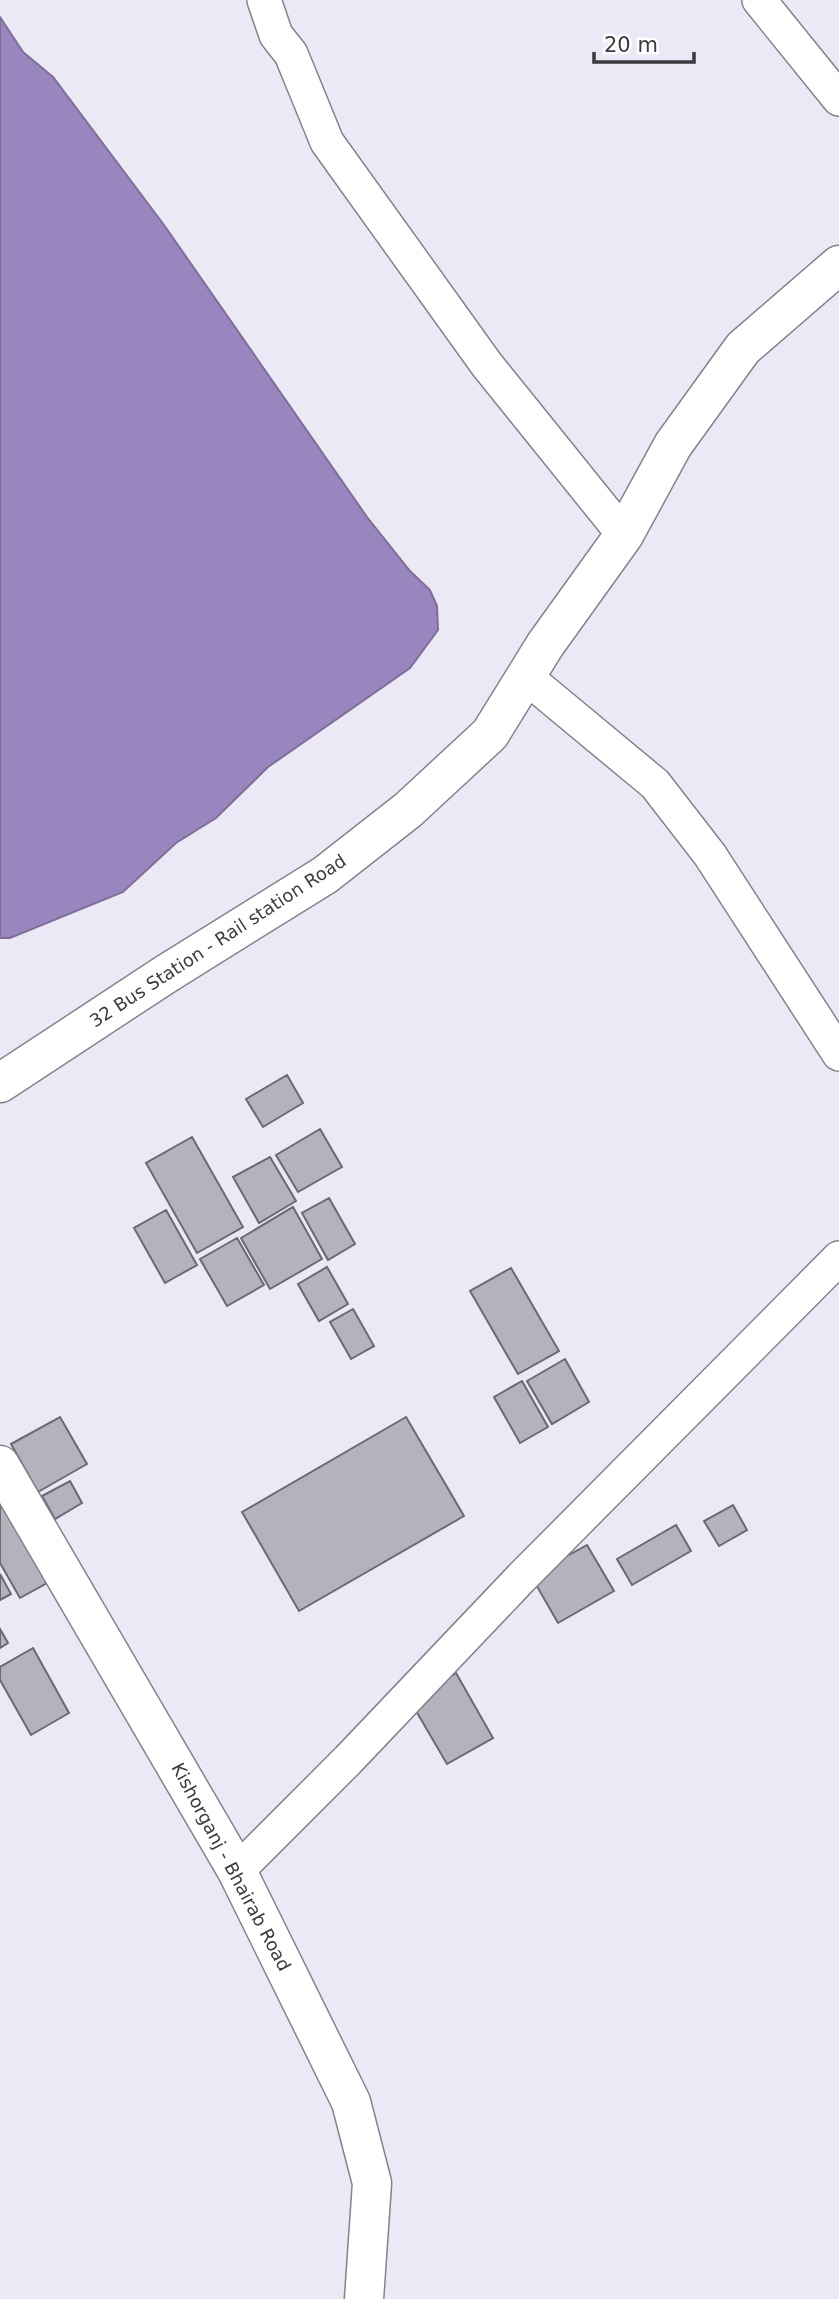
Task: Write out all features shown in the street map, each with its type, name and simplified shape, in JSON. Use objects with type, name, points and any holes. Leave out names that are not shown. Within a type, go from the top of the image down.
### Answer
[{"type":"street","points":[[264,0],[276,35],[290,54],[327,142],[487,365],[624,535]]},
{"type":"street","points":[[759,0],[839,99]]},
{"type":"street","name":"32 Bus Station - Rail station Road","points":[[0,1083],[166,974],[325,875],[408,810],[490,734],[545,645],[624,535],[673,445],[743,348],[839,265]]},
{"type":"street","points":[[526,677],[655,784],[710,855],[839,1054]]},
{"type":"street","points":[[237,1871],[348,1760],[530,1568],[839,1258]]},
{"type":"street","name":"Kishorganj - Bhairab Road","points":[[0,1465],[237,1871],[351,2102],[372,2183],[364,2299]]},
{"type":"shaded area","points":[[0,17],[23,52],[53,77],[164,225],[367,517],[410,571],[430,590],[437,606],[438,630],[410,668],[268,767],[216,818],[176,843],[123,892],[10,938],[0,938]]},
{"type":"building","points":[[287,1075],[303,1103],[263,1127],[246,1099]]},
{"type":"building","points":[[320,1129],[342,1167],[298,1192],[276,1155]]},
{"type":"building","points":[[192,1137],[243,1227],[197,1253],[146,1163]]},
{"type":"building","points":[[270,1157],[296,1201],[259,1223],[233,1177]]},
{"type":"building","points":[[329,1198],[355,1244],[328,1260],[302,1213]]},
{"type":"building","points":[[293,1207],[322,1259],[270,1289],[241,1238]]},
{"type":"building","points":[[166,1210],[197,1265],[165,1283],[134,1228]]},
{"type":"building","points":[[237,1238],[264,1285],[227,1306],[200,1259]]},
{"type":"building","points":[[327,1267],[348,1304],[319,1321],[298,1284]]},
{"type":"building","points":[[511,1268],[559,1351],[518,1374],[470,1291]]},
{"type":"building","points":[[353,1309],[374,1346],[351,1359],[330,1322]]},
{"type":"building","points":[[565,1359],[589,1402],[552,1424],[527,1381]]},
{"type":"building","points":[[522,1381],[548,1427],[520,1443],[494,1397]]},
{"type":"building","points":[[60,1417],[87,1464],[38,1492],[11,1444]]},
{"type":"building","points":[[406,1417],[464,1516],[299,1611],[242,1512]]},
{"type":"building","points":[[70,1481],[82,1503],[55,1519],[42,1496]]},
{"type":"building","points":[[4,1505],[47,1583],[20,1598],[0,1563],[0,1507]]},
{"type":"building","points":[[733,1505],[747,1530],[719,1546],[704,1521]]},
{"type":"building","points":[[676,1525],[691,1551],[632,1585],[617,1559]]},
{"type":"building","points":[[587,1545],[614,1591],[558,1623],[531,1576]]},
{"type":"building","points":[[0,1574],[11,1594],[0,1600]]},
{"type":"building","points":[[0,1629],[8,1643],[0,1648]]},
{"type":"building","points":[[33,1648],[69,1713],[31,1735],[0,1680],[0,1667]]},
{"type":"building","points":[[456,1673],[493,1738],[447,1764],[409,1699]]}]
